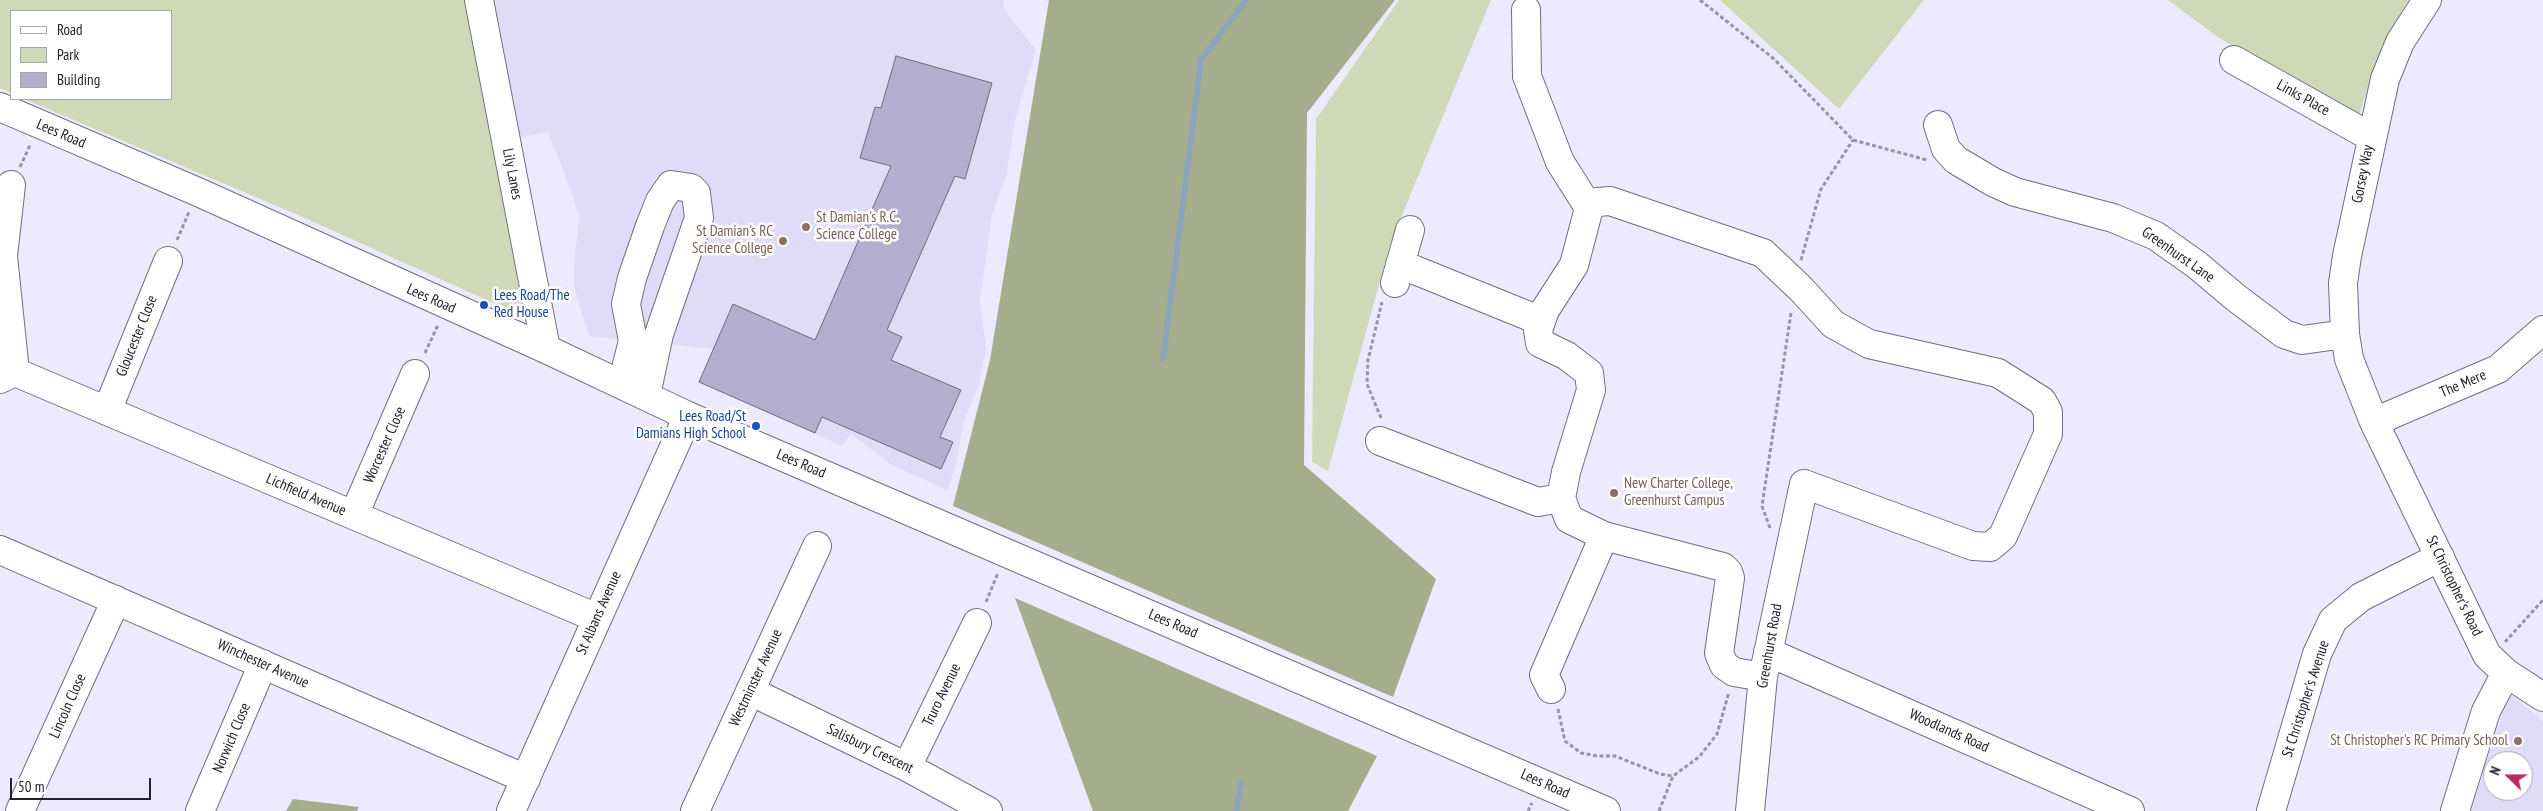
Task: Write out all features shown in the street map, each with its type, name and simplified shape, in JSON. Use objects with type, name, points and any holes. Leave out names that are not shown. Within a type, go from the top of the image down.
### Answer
[{"type":"street","name":"Lily Lanes","points":[[479,0],[546,348]]},
{"type":"street","name":"Gorsey Way","points":[[2347,347],[2343,283],[2384,79],[2396,51],[2427,0]]},
{"type":"street","points":[[1526,10],[1527,76],[1560,162],[1589,208]]},
{"type":"street","name":"Links Place","points":[[2234,60],[2371,137]]},
{"type":"street","name":"Lees Road","points":[[0,108],[198,192],[446,306],[546,348],[688,416],[1606,811]]},
{"type":"street","name":"Greenhurst Lane","points":[[1942,137],[1956,160],[1993,182],[2015,192],[2112,218],[2156,236],[2197,265],[2284,334],[2302,340],[2347,347]]},
{"type":"street","points":[[7,375],[3,256],[12,185]]},
{"type":"street","points":[[622,384],[633,341],[626,304],[650,226],[660,201],[671,185],[690,188],[696,193],[699,218],[692,246],[659,334],[646,396]]},
{"type":"street","points":[[1734,672],[1724,665],[1719,653],[1730,578],[1728,572],[1723,567],[1604,536],[1569,519],[1562,498],[1566,472],[1591,390],[1589,373],[1567,356],[1540,343],[1538,330],[1545,310],[1574,265],[1589,208],[1597,202],[1610,202],[1763,254],[1795,283]]},
{"type":"street","points":[[1410,230],[1398,273],[1541,322]]},
{"type":"street","name":"Gloucester Close","points":[[107,411],[168,262]]},
{"type":"street","name":"Greenhurst Road","points":[[1750,811],[1766,664],[1804,484],[1973,546],[1990,547],[2003,536],[2048,434],[2048,412],[2042,401],[1998,373],[1869,344],[1834,324],[1795,283]]},
{"type":"street","name":"The Mere","points":[[2374,422],[2498,369],[2539,343]]},
{"type":"street","name":"St Christopher's Road","points":[[2347,347],[2374,422],[2486,655],[2498,666]]},
{"type":"street","name":"Worcester Close","points":[[354,515],[415,374]]},
{"type":"street","name":"Lichfield Avenue","points":[[7,375],[107,411],[597,618]]},
{"type":"street","name":"St Albans Avenue","points":[[511,811],[688,416]]},
{"type":"street","points":[[1380,441],[1538,502],[1562,498]]},
{"type":"street","points":[[1551,689],[1544,675],[1604,536]]},
{"type":"street","name":"Westminster Avenue","points":[[695,811],[817,546]]},
{"type":"street","name":"Winchester Avenue","points":[[0,550],[526,779]]},
{"type":"street","name":"St Christopher's Avenue","points":[[2271,811],[2317,654],[2334,620],[2361,597],[2440,557]]},
{"type":"street","name":"Lincoln Close","points":[[20,811],[116,600]]},
{"type":"street","name":"Truro Avenue","points":[[907,767],[981,613]]},
{"type":"street","name":"Norwich Close","points":[[200,811],[263,664]]},
{"type":"street","name":"Woodlands Road","points":[[1734,672],[1766,664],[2130,811]]},
{"type":"street","points":[[2455,811],[2498,666],[2543,697]]},
{"type":"street","name":"Salisbury Crescent","points":[[750,691],[907,767],[988,811]]},
{"type":"path","points":[[1700,0],[1774,59],[1852,140],[1933,162],[1942,137]]},
{"type":"path","points":[[12,185],[40,124]]},
{"type":"path","points":[[1771,530],[1762,506],[1795,283],[1821,189],[1852,140]]},
{"type":"path","points":[[168,262],[198,192]]},
{"type":"path","points":[[1380,441],[1383,422],[1367,384],[1368,360],[1382,302],[1398,273]]},
{"type":"path","points":[[415,374],[446,306]]},
{"type":"path","points":[[981,613],[994,583]]},
{"type":"path","points":[[2498,666],[2543,600]]},
{"type":"path","points":[[1659,811],[1673,776],[1699,757],[1716,734],[1724,716],[1734,672]]},
{"type":"path","points":[[1551,689],[1562,734],[1572,747],[1588,755],[1623,758],[1660,774],[1673,776]]},
{"type":"shaded area","name":"St Damian's RC Science College","points":[[481,0],[1004,0],[1003,8],[1036,50],[1015,120],[1006,176],[992,214],[980,301],[986,348],[979,384],[964,421],[956,464],[948,490],[893,466],[851,434],[842,446],[706,385],[721,350],[589,336],[574,287],[574,265],[579,216],[571,191],[548,132],[512,139]]},
{"type":"shaded area","name":"St Christopher's RC Primary School","points":[[2509,693],[2543,721],[2543,811],[2471,811],[2483,774],[2483,801],[2533,801],[2533,751],[2490,751]]},
{"type":"green space","points":[[0,0],[466,0],[529,319],[298,215],[26,100],[172,100],[172,10],[10,10],[10,93],[0,88]]},
{"type":"green space","points":[[1049,0],[1395,0],[1307,113],[1304,465],[1436,579],[1393,697],[953,506],[990,360]]},
{"type":"green space","points":[[1399,0],[1491,0],[1390,244],[1328,471],[1312,462],[1316,119]]},
{"type":"green space","points":[[1720,0],[1924,0],[1839,109]]},
{"type":"green space","points":[[2168,0],[2408,0],[2382,47],[2357,120],[2219,38]]},
{"type":"green space","points":[[1015,598],[1377,756],[1348,811],[1093,811]]},
{"type":"green space","points":[[293,799],[359,807],[357,811],[286,811]]},
{"type":"building","name":"St Damian's R.C. Science College","points":[[896,56],[992,83],[965,179],[955,176],[887,330],[902,337],[891,360],[961,390],[940,437],[953,442],[941,469],[822,417],[815,433],[699,382],[733,304],[815,340],[891,166],[860,158],[875,107],[881,108]]},
{"type":"waterway","points":[[1163,359],[1201,60],[1246,0]]},
{"type":"waterway","points":[[1236,811],[1241,783]]},
{"type":"place","name":"St Damian's R.C. Science College","points":[[806,227]]},
{"type":"place","name":"St Damian's RC Science College","points":[[783,241]]},
{"type":"place","name":"Lees Road/The Red House","points":[[484,305]]},
{"type":"place","name":"Lees Road/St Damians High School","points":[[756,426]]},
{"type":"place","name":"New Charter College, Greenhurst Campus","points":[[1614,493]]},
{"type":"place","name":"St Christopher's RC Primary School","points":[[2518,741]]}]
